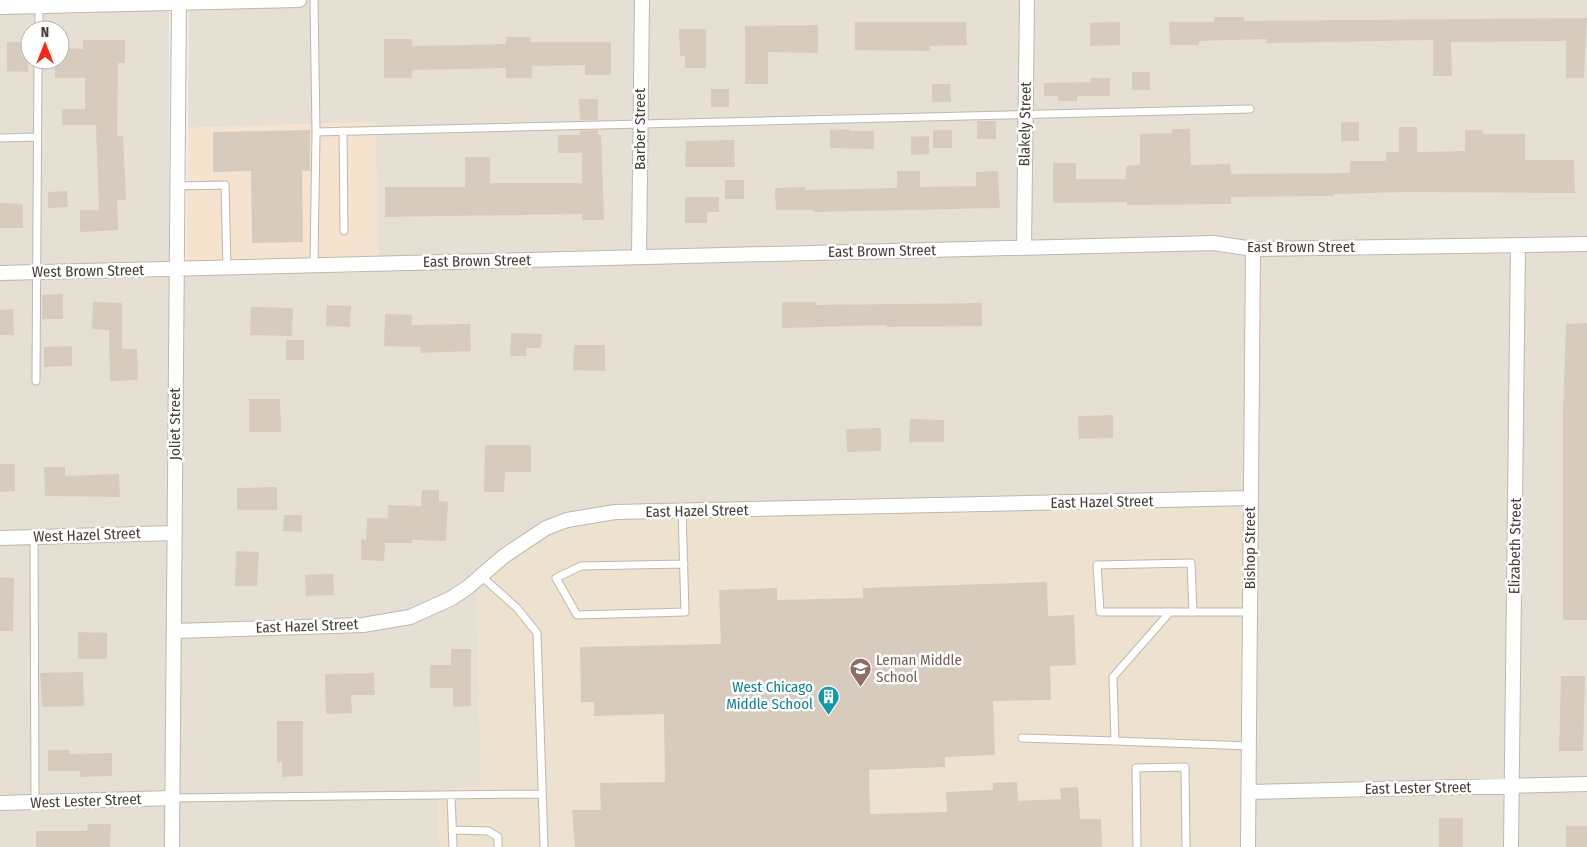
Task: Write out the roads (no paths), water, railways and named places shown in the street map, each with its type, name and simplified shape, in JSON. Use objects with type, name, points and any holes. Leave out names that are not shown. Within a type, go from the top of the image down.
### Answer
[{"type":"street","points":[[0,7],[39,3],[299,0]]},
{"type":"street","name":"Barber Street","points":[[639,257],[642,0]]},
{"type":"street","name":"Blakely Street","points":[[1024,248],[1027,0]]},
{"type":"street","name":"Joliet Street","points":[[172,847],[178,1]]},
{"type":"street","name":"East Brown Street","points":[[176,268],[1214,244],[1252,249],[1587,244]]},
{"type":"street","name":"Elizabeth Street","points":[[1511,847],[1518,245]]},
{"type":"street","name":"Bishop Street","points":[[1248,847],[1252,249]]},
{"type":"street","name":"West Brown Street","points":[[0,273],[176,268]]},
{"type":"street","name":"East Hazel Street","points":[[174,631],[363,625],[410,617],[450,599],[522,542],[546,528],[567,520],[615,512],[1251,498]]},
{"type":"street","name":"West Hazel Street","points":[[0,538],[175,533]]},
{"type":"street","name":"East Lester Street","points":[[1249,792],[1587,784]]},
{"type":"street","name":"West Lester Street","points":[[0,803],[172,798]]},
{"type":"lane","points":[[314,0],[316,132],[314,265]]},
{"type":"lane","points":[[39,3],[39,20]]},
{"type":"lane","points":[[36,381],[38,70]]},
{"type":"lane","points":[[316,132],[1250,109]]},
{"type":"lane","points":[[343,131],[344,231]]},
{"type":"lane","points":[[0,138],[38,136]]},
{"type":"lane","points":[[177,186],[225,186],[227,267]]},
{"type":"lane","points":[[682,511],[684,564],[685,612],[576,615],[556,578],[581,566],[684,564]]},
{"type":"lane","points":[[34,537],[35,802]]},
{"type":"lane","points":[[1193,612],[1191,563],[1097,565],[1100,612],[1170,612],[1193,612],[1250,612]]},
{"type":"lane","points":[[481,576],[517,608],[537,633],[544,847]]},
{"type":"lane","points":[[1115,741],[1113,677],[1170,612]]},
{"type":"lane","points":[[1022,738],[1249,746]]},
{"type":"lane","points":[[1137,847],[1136,768],[1185,767],[1186,847]]},
{"type":"lane","points":[[172,798],[542,794]]},
{"type":"lane","points":[[451,795],[453,847]]},
{"type":"lane","points":[[452,830],[488,830],[498,837],[498,847]]},
{"type":"place","name":"Leman Middle School","points":[[860,688]]},
{"type":"place","name":"West Chicago Middle School","points":[[829,715]]}]
